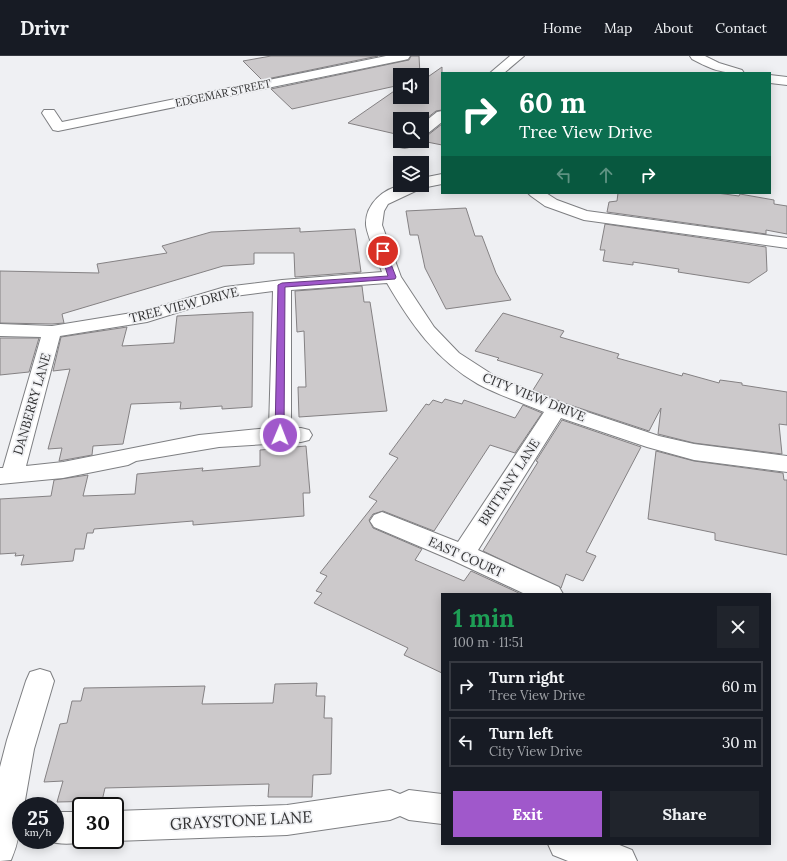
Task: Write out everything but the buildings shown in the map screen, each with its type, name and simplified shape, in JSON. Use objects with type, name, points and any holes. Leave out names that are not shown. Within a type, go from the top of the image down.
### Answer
[{"type":"street","name":"EDGEMAR STREET","points":[[49,113],[58,127],[404,56]]},
{"type":"street","points":[[497,72],[518,56]]},
{"type":"street","points":[[696,56],[715,66],[735,72]]},
{"type":"street","points":[[771,79],[787,80]]},
{"type":"street","points":[[429,125],[441,116]]},
{"type":"street","points":[[429,182],[441,179]]},
{"type":"street","name":"CITY VIEW DRIVE","points":[[398,192],[381,201],[376,211],[374,225],[392,277],[427,331],[452,357],[486,380],[556,409],[655,442],[694,452],[787,464]]},
{"type":"street","points":[[538,194],[551,203],[584,215],[787,243]]},
{"type":"street","name":"TREE VIEW DRIVE","points":[[0,330],[52,332],[147,316],[224,292],[282,285],[392,277]]},
{"type":"street","points":[[280,435],[282,285]]},
{"type":"street","name":"DANBERRY LANE","points":[[52,332],[6,476],[69,469],[186,444],[280,435],[301,435]]},
{"type":"street","name":"BRITTANY LANE","points":[[463,554],[556,409]]},
{"type":"street","name":"EAST COURT","points":[[382,521],[463,554],[548,593]]},
{"type":"street","points":[[9,836],[11,791],[19,749],[40,681]]},
{"type":"street","name":"GRAYSTONE LANE","points":[[124,826],[287,820],[313,817],[364,806],[399,805],[441,809]]},
{"type":"street","points":[[577,852],[621,861]]},
{"type":"route","points":[[280,435],[282,285],[392,277],[383,251]]}]
